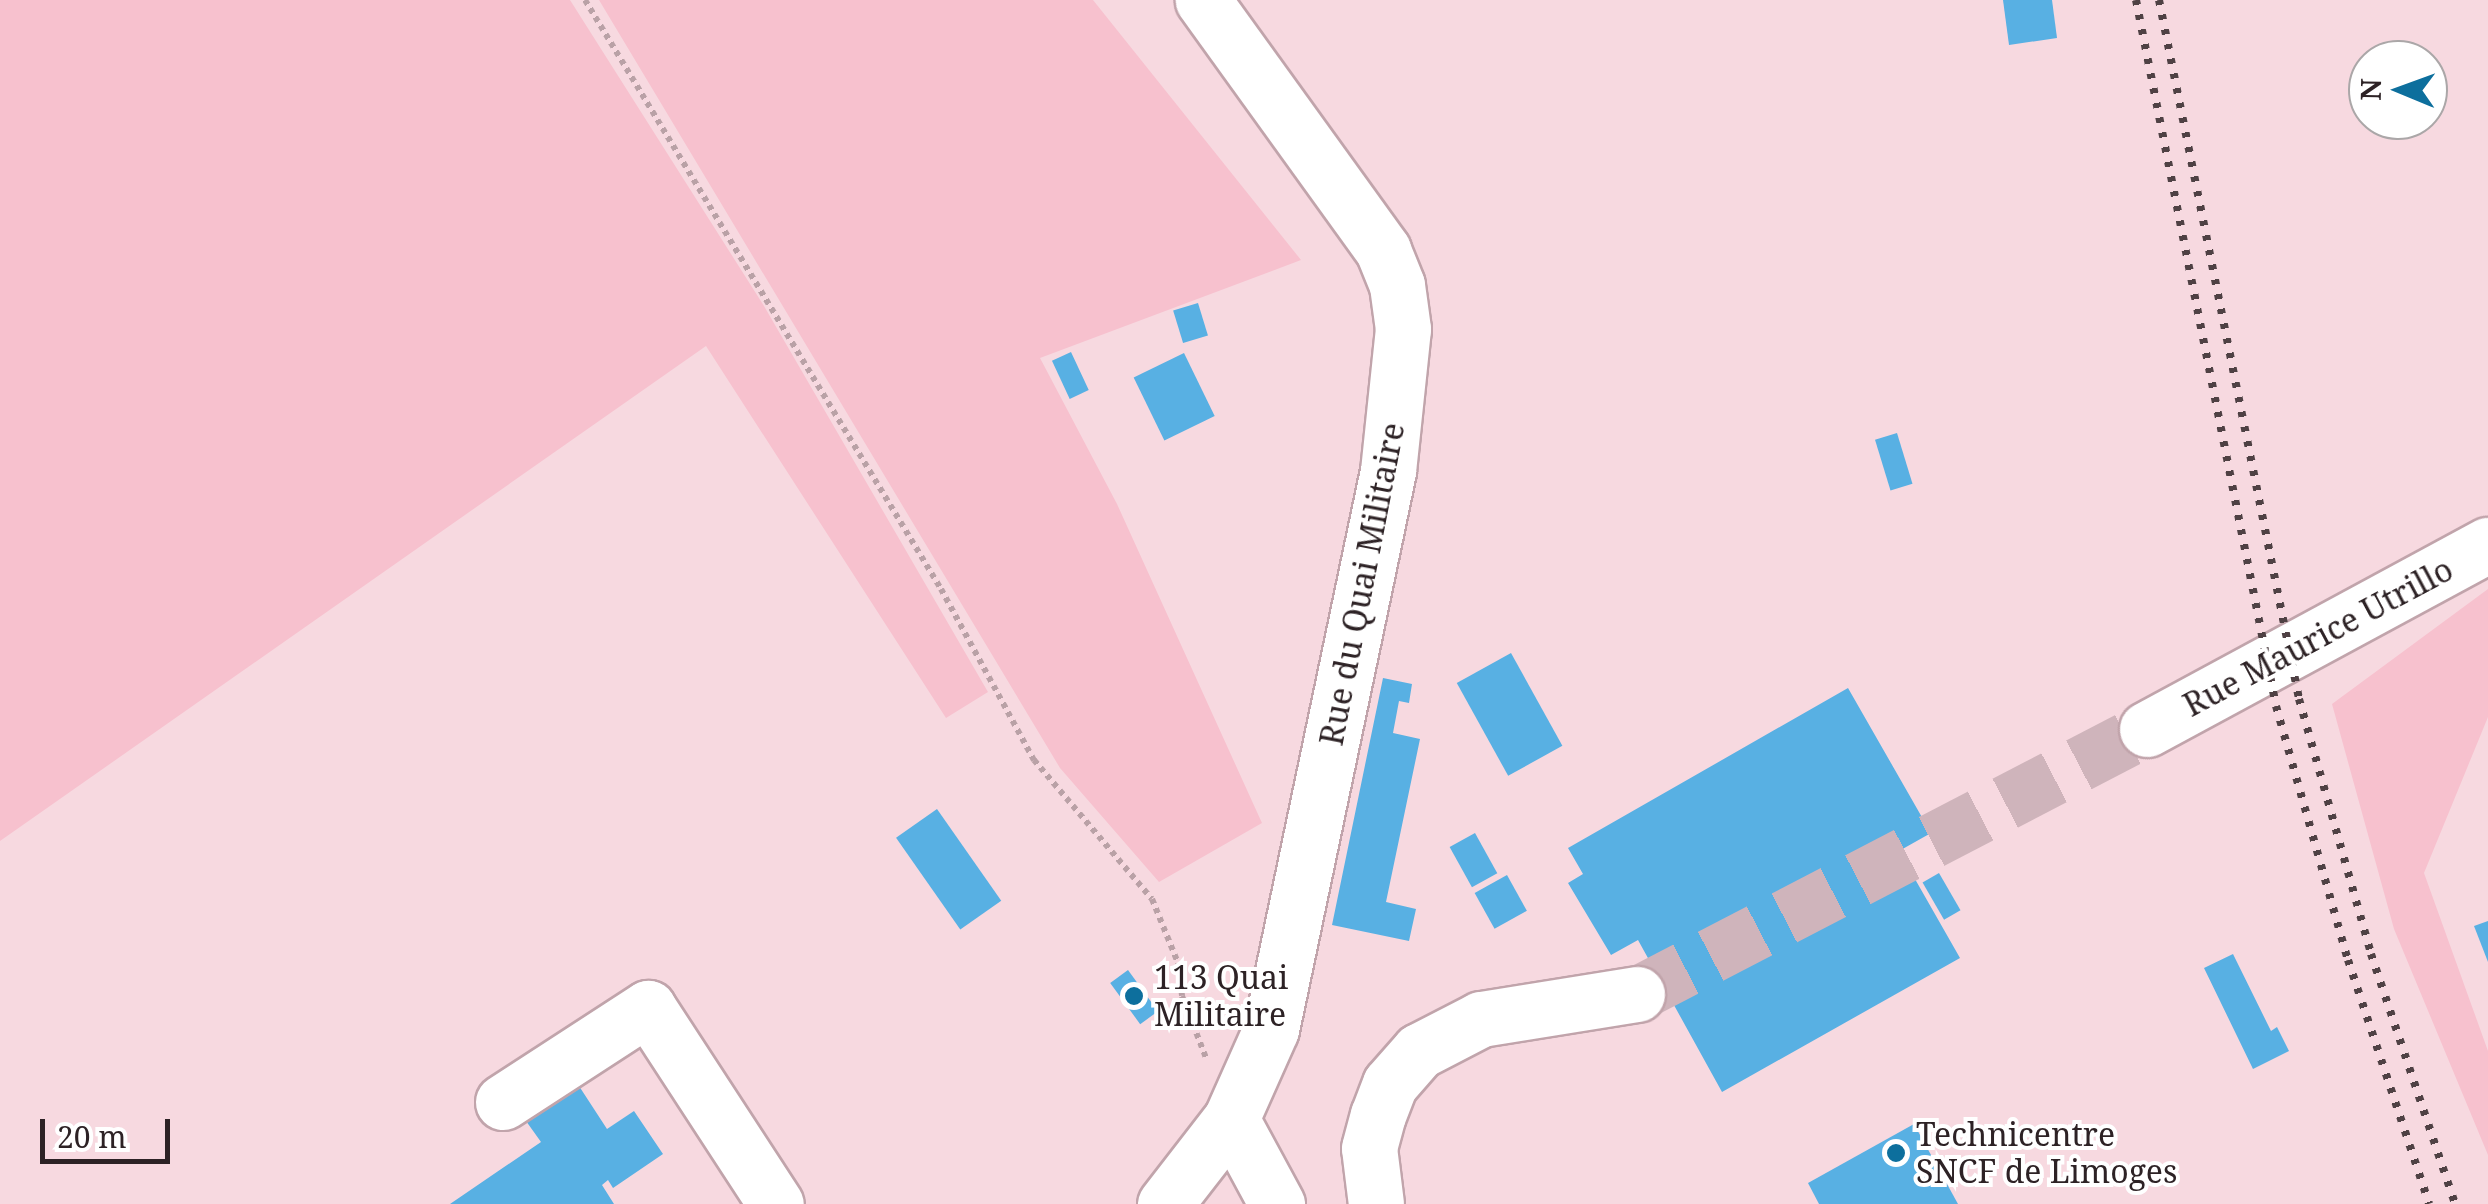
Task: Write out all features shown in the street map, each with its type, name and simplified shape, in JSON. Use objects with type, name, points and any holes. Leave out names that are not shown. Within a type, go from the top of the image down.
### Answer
[{"type":"street","name":"Rue du Quai Militaire","points":[[1165,1204],[1231,1119],[1271,1029],[1388,471],[1403,328],[1397,285],[1383,250],[1203,0]]},
{"type":"street","name":"Rue Maurice Utrillo","points":[[2147,730],[2488,545]]},
{"type":"street","points":[[1376,1204],[1369,1148],[1378,1114],[1390,1084],[1419,1051],[1481,1018],[1637,994]]},
{"type":"street","points":[[503,1102],[648,1008],[776,1204]]},
{"type":"street","points":[[1231,1119],[1277,1204]]},
{"type":"path","points":[[586,0],[930,572],[1034,760],[1152,899],[1178,963],[1189,1016],[1231,1119]]},
{"type":"shaded area","points":[[0,0],[570,0],[764,306],[988,692],[946,718],[706,346],[0,841]]},
{"type":"shaded area","points":[[599,0],[1093,0],[1301,260],[1040,358],[1117,504],[1262,823],[1159,882],[1060,768]]},
{"type":"shaded area","points":[[2488,589],[2488,717],[2424,873],[2488,1051],[2488,1155],[2394,929],[2332,704]]},
{"type":"building","points":[[2003,0],[2052,0],[2057,38],[2009,45]]},
{"type":"building","points":[[1198,303],[1208,336],[1183,343],[1173,311]]},
{"type":"building","points":[[1071,352],[1089,390],[1070,399],[1052,361]]},
{"type":"building","points":[[1184,353],[1215,416],[1164,440],[1134,378]]},
{"type":"building","points":[[1897,433],[1912,484],[1891,490],[1875,440]]},
{"type":"building","points":[[1511,653],[1562,746],[1508,776],[1457,683]]},
{"type":"building","points":[[1383,678],[1412,684],[1409,703],[1399,701],[1393,733],[1420,739],[1386,902],[1416,909],[1409,941],[1332,925]]},
{"type":"building","points":[[1848,688],[1931,833],[1899,851],[1960,958],[1722,1092],[1638,940],[1611,955],[1568,883],[1583,874],[1568,848]]},
{"type":"building","points":[[937,809],[1001,901],[960,929],[896,838]]},
{"type":"building","points":[[1475,833],[1497,873],[1472,887],[1450,847]]},
{"type":"building","points":[[1939,873],[1960,910],[1944,920],[1923,882]]},
{"type":"building","points":[[1507,875],[1527,911],[1495,929],[1475,893]]},
{"type":"building","points":[[2488,921],[2488,962],[2474,926]]},
{"type":"building","points":[[2233,954],[2271,1031],[2277,1027],[2289,1051],[2253,1069],[2204,968]]},
{"type":"building","name":"113 Quai Militaire","points":[[1128,970],[1158,1011],[1140,1024],[1110,983]]},
{"type":"building","points":[[579,1086],[607,1129],[634,1111],[663,1154],[613,1188],[608,1180],[602,1185],[614,1204],[450,1204],[541,1142],[526,1121]]},
{"type":"building","name":"Technicentre SNCF de Limoges","points":[[1914,1124],[1958,1204],[1819,1204],[1808,1183]]},
{"type":"tunnel","points":[[1637,994],[2147,729]]},
{"type":"railway","points":[[2136,0],[2276,706],[2348,960],[2429,1204]]},
{"type":"railway","points":[[2159,0],[2299,699],[2371,954],[2455,1204]]},
{"type":"place","name":"113 Quai Militaire","points":[[1134,996]]},
{"type":"place","name":"Technicentre SNCF de Limoges","points":[[1896,1153]]}]
